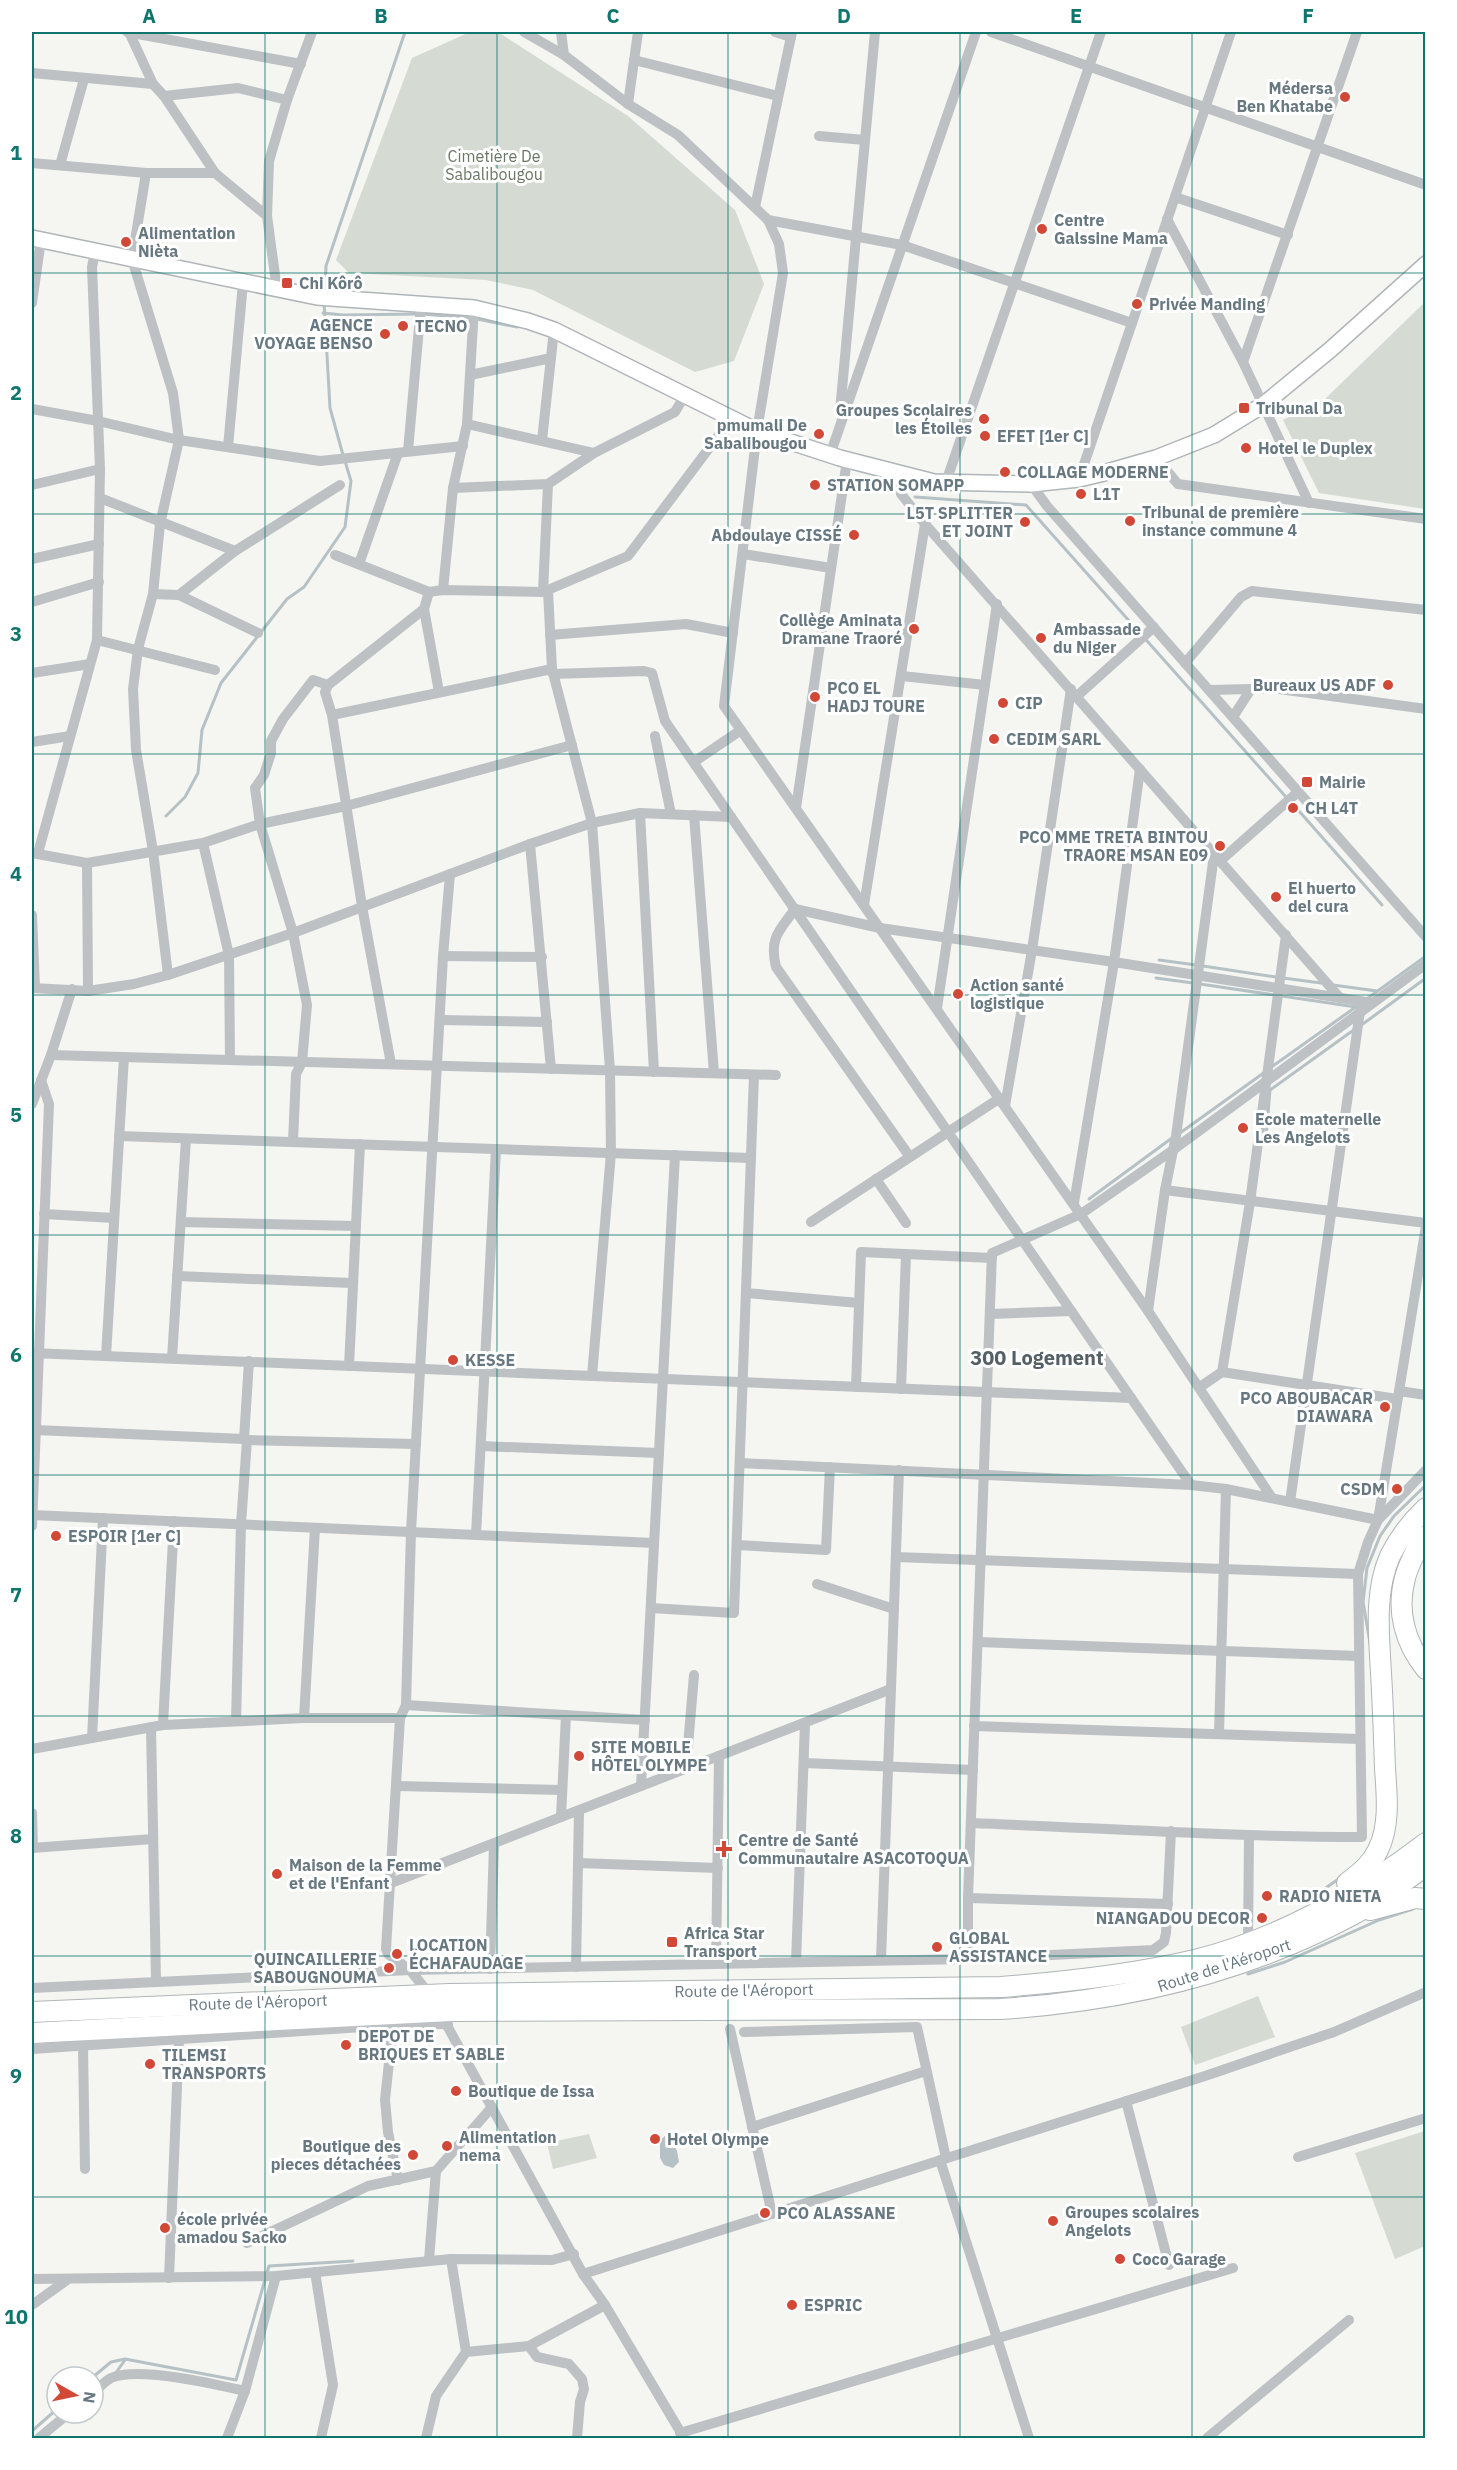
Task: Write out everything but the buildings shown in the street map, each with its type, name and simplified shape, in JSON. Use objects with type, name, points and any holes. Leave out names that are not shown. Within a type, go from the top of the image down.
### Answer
[{"type":"highway","points":[[1252,1941],[1303,1908],[1343,1886],[1366,1868],[1378,1850],[1385,1829],[1387,1802],[1380,1595],[1390,1557],[1402,1536],[1425,1508]]},
{"type":"highway","points":[[1425,1536],[1405,1578],[1401,1619],[1413,1654],[1425,1670]]},
{"type":"highway","name":"Route de l'Aéroport","points":[[32,2033],[440,2010],[1000,1987],[1079,1981],[1197,1959],[1252,1941],[1339,1900],[1425,1843]]},
{"type":"highway","name":"Route de l'Aéroport","points":[[32,2012],[988,2009],[1057,2005],[1128,1994],[1193,1979],[1285,1947],[1355,1913],[1425,1866]]},
{"type":"highway","points":[[1355,1913],[1415,1898],[1425,1899]]},
{"type":"main road","points":[[36,239],[323,298],[474,308],[528,321],[554,330],[757,431],[830,455],[934,482],[1031,484],[1079,479],[1156,458],[1214,435],[1263,405],[1330,350],[1425,264]]},
{"type":"street","points":[[129,32],[301,64]]},
{"type":"street","points":[[129,32],[153,84],[164,96],[215,173],[267,216]]},
{"type":"street","points":[[277,290],[267,216],[269,161],[287,100],[312,32]]},
{"type":"street","points":[[524,32],[564,55],[628,104],[678,135],[768,220],[779,244],[783,273],[757,431],[724,706],[1074,1203],[1200,1387],[1272,1498]]},
{"type":"street","points":[[561,32],[564,55]]},
{"type":"street","points":[[628,104],[638,32]]},
{"type":"street","points":[[755,207],[791,34],[775,32]]},
{"type":"street","points":[[838,429],[875,32]]},
{"type":"street","points":[[830,455],[976,32]]},
{"type":"street","points":[[992,32],[1425,185]]},
{"type":"street","points":[[946,482],[1101,32]]},
{"type":"street","points":[[1079,479],[1231,32]]},
{"type":"street","points":[[1243,362],[1357,32]]},
{"type":"street","points":[[634,60],[778,96]]},
{"type":"street","points":[[32,73],[153,84]]},
{"type":"street","points":[[60,165],[84,79]]},
{"type":"street","points":[[164,96],[190,91],[238,88],[287,100]]},
{"type":"street","points":[[819,136],[865,140]]},
{"type":"street","points":[[32,163],[146,173],[215,173]]},
{"type":"street","points":[[146,173],[132,259],[173,393],[179,440],[160,524],[153,594],[138,649],[134,689],[136,750],[153,851],[168,975]]},
{"type":"street","points":[[1175,197],[1288,235]]},
{"type":"street","points":[[1167,219],[1243,362],[1309,503]]},
{"type":"street","points":[[768,220],[902,245],[1132,323]]},
{"type":"street","points":[[32,303],[36,239]]},
{"type":"street","points":[[95,252],[92,267],[100,469],[97,640],[35,853],[87,863],[203,843],[260,824],[346,806],[572,745]]},
{"type":"street","points":[[228,447],[243,283]]},
{"type":"street","points":[[359,564],[403,452],[421,305]]},
{"type":"street","points":[[443,590],[453,488],[467,424],[474,308]]},
{"type":"street","points":[[542,440],[554,330]]},
{"type":"street","points":[[470,375],[551,358]]},
{"type":"street","points":[[453,488],[548,484],[594,453],[675,412],[685,395]]},
{"type":"street","points":[[32,409],[98,421],[179,440],[320,461],[463,446]]},
{"type":"street","points":[[335,555],[429,592],[443,590],[546,591],[628,556],[731,418]]},
{"type":"street","points":[[467,424],[594,453]]},
{"type":"street","points":[[1156,458],[1178,484],[1425,519]]},
{"type":"street","points":[[796,808],[847,460]]},
{"type":"street","points":[[32,485],[100,469]]},
{"type":"street","points":[[897,473],[901,494],[926,525],[1340,998]]},
{"type":"street","points":[[548,484],[546,591],[553,671],[592,823],[610,1071],[611,1153],[592,1376]]},
{"type":"street","points":[[1031,484],[1047,506],[1425,937]]},
{"type":"street","points":[[179,595],[235,551],[340,485]]},
{"type":"street","points":[[100,498],[160,524],[235,551]]},
{"type":"street","points":[[864,905],[926,525]]},
{"type":"street","points":[[32,559],[99,544]]},
{"type":"street","points":[[742,554],[831,568]]},
{"type":"street","points":[[32,602],[99,582]]},
{"type":"street","points":[[1185,663],[1241,597],[1252,591],[1425,610]]},
{"type":"street","points":[[429,592],[424,609],[439,692]]},
{"type":"street","points":[[153,594],[179,595],[258,633]]},
{"type":"street","points":[[937,1008],[997,604]]},
{"type":"street","points":[[391,1064],[362,906],[332,715],[325,692],[333,678],[424,609]]},
{"type":"street","points":[[550,635],[686,624],[733,633]]},
{"type":"street","points":[[1003,1102],[1032,950],[1074,692],[1154,627]]},
{"type":"street","points":[[97,640],[215,670]]},
{"type":"street","points":[[32,673],[90,664]]},
{"type":"street","points":[[332,715],[553,671],[644,671],[652,673],[665,721],[1191,1485]]},
{"type":"street","points":[[902,676],[986,685]]},
{"type":"street","points":[[293,1142],[296,1074],[302,1062],[307,1005],[292,933],[260,824],[255,788],[264,775],[271,753],[271,741],[283,719],[313,680],[328,685]]},
{"type":"street","points":[[1209,690],[1272,688],[1425,709]]},
{"type":"street","points":[[1233,717],[1251,689]]},
{"type":"street","points":[[694,762],[741,730]]},
{"type":"street","points":[[32,742],[70,736]]},
{"type":"street","points":[[655,736],[671,814]]},
{"type":"street","points":[[1074,1203],[1114,962],[1140,769]]},
{"type":"street","points":[[1148,1311],[1197,974],[1217,858],[1298,792]]},
{"type":"street","points":[[32,915],[33,988],[88,991],[134,984],[229,955],[592,823],[640,813],[731,817]]},
{"type":"street","points":[[640,813],[654,1072]]},
{"type":"street","points":[[694,815],[714,1073]]},
{"type":"street","points":[[203,843],[229,955],[230,1060]]},
{"type":"street","points":[[530,844],[551,1069]]},
{"type":"street","points":[[87,863],[88,991]]},
{"type":"street","points":[[450,874],[443,956],[411,1532],[406,1705],[400,1718],[386,1949],[388,1954],[410,1970],[440,2010],[583,2274],[605,2305],[682,2436],[998,2337],[1233,2268]]},
{"type":"street","points":[[795,909],[880,928],[948,936],[1372,1003]]},
{"type":"street","points":[[795,909],[774,936],[772,953],[776,967],[910,1157]]},
{"type":"street","points":[[1222,1372],[1250,1202],[1286,935]]},
{"type":"street","points":[[443,956],[542,957]]},
{"type":"street","points":[[968,1959],[974,1726],[993,1253],[1081,1214],[1173,1150],[1425,964]]},
{"type":"street","points":[[32,1104],[72,990]]},
{"type":"street","points":[[1290,1502],[1360,1011]]},
{"type":"street","points":[[440,1020],[547,1022]]},
{"type":"street","points":[[51,1055],[776,1075]]},
{"type":"street","points":[[106,1356],[124,1057]]},
{"type":"street","points":[[651,1608],[734,1613],[754,1074]]},
{"type":"street","points":[[41,1080],[49,1104],[35,1353],[32,1521],[103,1518],[654,1543]]},
{"type":"street","points":[[811,1222],[948,1132],[1003,1102]]},
{"type":"street","points":[[119,1136],[751,1158]]},
{"type":"street","points":[[172,1359],[186,1138]]},
{"type":"street","points":[[349,1366],[360,1144]]},
{"type":"street","points":[[476,1535],[496,1149]]},
{"type":"street","points":[[641,1786],[675,1155]]},
{"type":"street","points":[[876,1179],[906,1223]]},
{"type":"street","points":[[971,1823],[1171,1831],[1249,1837],[1362,1837],[1358,1574],[1378,1520],[1425,1225],[1332,1209],[1250,1202],[1165,1190]]},
{"type":"street","points":[[44,1214],[114,1218]]},
{"type":"street","points":[[181,1222],[356,1226]]},
{"type":"street","points":[[856,1387],[861,1252],[992,1258]]},
{"type":"street","points":[[901,1389],[906,1254]]},
{"type":"street","points":[[177,1276],[352,1283]]},
{"type":"street","points":[[746,1293],[859,1304]]},
{"type":"street","points":[[990,1314],[1071,1311]]},
{"type":"street","points":[[35,1353],[1131,1398]]},
{"type":"street","points":[[236,1721],[241,1524],[249,1361]]},
{"type":"street","points":[[1200,1387],[1222,1372],[1306,1385],[1398,1395],[1425,1395]]},
{"type":"street","points":[[35,1430],[416,1444]]},
{"type":"street","points":[[481,1446],[659,1453]]},
{"type":"street","points":[[740,1462],[1191,1485],[1226,1489],[1378,1520]]},
{"type":"street","points":[[737,1545],[826,1550],[830,1467]]},
{"type":"street","points":[[881,1960],[899,1470]]},
{"type":"street","points":[[1378,1520],[1425,1470]]},
{"type":"street","points":[[1219,1734],[1226,1489]]},
{"type":"street","points":[[92,1738],[103,1518]]},
{"type":"street","points":[[163,1725],[174,1521]]},
{"type":"street","points":[[304,1718],[315,1528]]},
{"type":"street","points":[[896,1557],[1358,1574]]},
{"type":"street","points":[[817,1584],[894,1609]]},
{"type":"street","points":[[978,1642],[1358,1656]]},
{"type":"street","points":[[686,1769],[694,1675]]},
{"type":"street","points":[[391,1883],[891,1689]]},
{"type":"street","points":[[406,1705],[645,1720]]},
{"type":"street","points":[[561,1817],[566,1715]]},
{"type":"street","points":[[32,1749],[163,1725],[304,1718],[400,1718]]},
{"type":"street","points":[[796,1962],[805,1723]]},
{"type":"street","points":[[974,1726],[1359,1740]]},
{"type":"street","points":[[151,1727],[156,1981]]},
{"type":"street","points":[[716,1964],[719,1756]]},
{"type":"street","points":[[804,1763],[973,1770]]},
{"type":"street","points":[[397,1786],[562,1790]]},
{"type":"street","points":[[576,1967],[579,1810]]},
{"type":"street","points":[[32,1813],[32,1848],[153,1839]]},
{"type":"street","points":[[32,1988],[410,1970],[968,1959],[1153,1950],[1164,1942],[1171,1831]]},
{"type":"street","points":[[1249,1837],[1252,1941]]},
{"type":"street","points":[[490,1969],[494,1844]]},
{"type":"street","points":[[578,1863],[718,1868]]},
{"type":"street","points":[[968,1898],[1168,1904]]},
{"type":"street","points":[[583,2274],[1126,2101],[1334,2032],[1425,1992]]},
{"type":"street","points":[[32,2049],[393,2025],[440,2010]]},
{"type":"street","points":[[393,2025],[385,2100],[388,2132],[398,2180]]},
{"type":"street","points":[[744,2032],[917,2027],[943,2159],[1029,2439]]},
{"type":"street","points":[[730,2029],[772,2214]]},
{"type":"street","points":[[169,2278],[179,2039]]},
{"type":"street","points":[[83,2046],[85,2169]]},
{"type":"street","points":[[752,2127],[926,2071]]},
{"type":"street","points":[[1126,2101],[1169,2265]]},
{"type":"street","points":[[247,2243],[368,2186],[436,2171],[492,2107]]},
{"type":"street","points":[[1298,2157],[1425,2118]]},
{"type":"street","points":[[429,2260],[436,2171]]},
{"type":"street","points":[[32,2279],[276,2276],[429,2260],[552,2260],[574,2254]]},
{"type":"street","points":[[426,2439],[436,2396],[466,2352],[451,2259]]},
{"type":"street","points":[[315,2272],[333,2385],[321,2439]]},
{"type":"street","points":[[227,2439],[245,2391],[276,2276]]},
{"type":"street","points":[[32,2305],[67,2280]]},
{"type":"street","points":[[466,2352],[529,2346],[605,2305]]},
{"type":"street","points":[[1208,2439],[1348,2320]]},
{"type":"street","points":[[529,2346],[537,2357],[570,2364],[582,2379],[584,2390],[580,2402],[577,2439]]},
{"type":"street","points":[[105,2383],[110,2379],[129,2374],[207,2382],[245,2391]]},
{"type":"street","points":[[39,2439],[55,2425]]},
{"type":"green space","name":"Cimetière De Sabalibougou","points":[[470,32],[498,32],[628,116],[735,210],[764,284],[734,361],[695,372],[533,290],[486,280],[349,273],[336,260],[412,58]]},
{"type":"green space","points":[[1425,302],[1425,509],[1319,493],[1283,420],[1325,399]]},
{"type":"green space","points":[[1258,1996],[1275,2037],[1195,2065],[1181,2027]]},
{"type":"green space","points":[[1425,2131],[1425,2246],[1395,2259],[1355,2153]]},
{"type":"green space","points":[[589,2134],[597,2158],[553,2169],[547,2143]]},
{"type":"shaded area","points":[[665,2136],[671,2138],[677,2151],[679,2162],[673,2168],[664,2165],[660,2158],[660,2140]]},
{"type":"waterway","points":[[325,292],[326,266],[405,32]]},
{"type":"waterway","points":[[324,302],[330,408],[343,455]]},
{"type":"waterway","points":[[323,313],[417,314]]},
{"type":"waterway","points":[[423,314],[471,318]]},
{"type":"waterway","points":[[477,319],[517,327]]},
{"type":"waterway","points":[[166,816],[185,797],[198,773],[202,730],[221,683],[287,599],[304,587],[345,527],[351,481],[345,461]]},
{"type":"waterway","points":[[915,497],[1026,505],[1286,797]]},
{"type":"waterway","points":[[1291,802],[1382,905]]},
{"type":"waterway","points":[[1368,998],[1426,956]]},
{"type":"waterway","points":[[1159,960],[1196,965]]},
{"type":"waterway","points":[[1203,966],[1276,977]]},
{"type":"waterway","points":[[1156,978],[1193,983]]},
{"type":"waterway","points":[[1283,978],[1321,983]]},
{"type":"waterway","points":[[1360,1026],[1426,978]]},
{"type":"waterway","points":[[1200,984],[1356,1007]]},
{"type":"waterway","points":[[1333,985],[1377,991]]},
{"type":"waterway","points":[[1270,1068],[1360,1004]]},
{"type":"waterway","points":[[1266,1137],[1270,1090],[1355,1029]]},
{"type":"waterway","points":[[1180,1133],[1265,1072]]},
{"type":"waterway","points":[[1089,1199],[1172,1138]]},
{"type":"waterway","points":[[1370,1643],[1363,1602],[1367,1568],[1380,1536],[1394,1516],[1426,1485]]},
{"type":"waterway","points":[[1314,1896],[1340,1878]]},
{"type":"waterway","points":[[1248,1974],[1285,1962],[1379,1920],[1413,1909]]},
{"type":"waterway","points":[[105,2367],[111,2362],[125,2359],[236,2380],[269,2266],[353,2261]]},
{"type":"waterway","points":[[115,2374],[125,2360]]},
{"type":"waterway","points":[[32,2431],[45,2420]]},
{"type":"place","name":"Médersa Ben Khatabe","points":[[1345,97]]},
{"type":"place","name":"Centre Galssine Mama","points":[[1042,229]]},
{"type":"place","name":"Alimentation Nièta","points":[[126,242]]},
{"type":"place","name":"Chi Kôrô","points":[[287,283]]},
{"type":"place","name":"Privée Manding","points":[[1137,304]]},
{"type":"place","name":"TECNO","points":[[403,326]]},
{"type":"place","name":"AGENCE VOYAGE BENSO","points":[[385,334]]},
{"type":"place","name":"Tribunal Da","points":[[1244,408]]},
{"type":"place","name":"Groupes Scolaires les Étoiles","points":[[984,419]]},
{"type":"place","name":"pmumali De Sabalibougou","points":[[819,434]]},
{"type":"place","name":"EFET [1er C]","points":[[985,436]]},
{"type":"place","name":"Hotel le Duplex","points":[[1246,448]]},
{"type":"place","name":"COLLAGE MODERNE","points":[[1005,472]]},
{"type":"place","name":"STATION SOMAPP","points":[[815,485]]},
{"type":"place","name":"L1T","points":[[1081,494]]},
{"type":"place","name":"Tribunal de première instance commune 4","points":[[1130,521]]},
{"type":"place","name":"L5T SPLITTER ET JOINT","points":[[1025,522]]},
{"type":"place","name":"Abdoulaye CISSÉ","points":[[854,535]]},
{"type":"place","name":"Collège Aminata Dramane Traoré","points":[[914,629]]},
{"type":"place","name":"Ambassade du Niger","points":[[1041,638]]},
{"type":"place","name":"Bureaux US ADF","points":[[1388,685]]},
{"type":"place","name":"PCO EL HADJ TOURE","points":[[815,697]]},
{"type":"place","name":"CIP","points":[[1003,703]]},
{"type":"place","name":"CEDIM SARL","points":[[994,739]]},
{"type":"place","name":"Mairie","points":[[1307,782]]},
{"type":"place","name":"CH L4T","points":[[1293,808]]},
{"type":"place","name":"PCO MME TRETA BINTOU TRAORE MSAN E09","points":[[1220,846]]},
{"type":"place","name":"El huerto del cura","points":[[1276,897]]},
{"type":"place","name":"Action santé logistique","points":[[958,994]]},
{"type":"place","name":"Ecole maternelle Les Angelots","points":[[1243,1128]]},
{"type":"place","name":"KESSE","points":[[453,1360]]},
{"type":"place","name":"PCO ABOUBACAR DIAWARA","points":[[1385,1407]]},
{"type":"place","name":"CSDM","points":[[1397,1489]]},
{"type":"place","name":"ESPOIR [1er C]","points":[[56,1536]]},
{"type":"place","name":"SITE MOBILE HÔTEL OLYMPE","points":[[579,1756]]},
{"type":"place","name":"Centre de Santé Communautaire ASACOTOQUA","points":[[724,1849]]},
{"type":"place","name":"Maison de la Femme et de l'Enfant","points":[[277,1874]]},
{"type":"place","name":"RADIO NIETA","points":[[1267,1896]]},
{"type":"place","name":"NIANGADOU DECOR","points":[[1262,1918]]},
{"type":"place","name":"Africa Star Transport","points":[[672,1942]]},
{"type":"place","name":"GLOBAL ASSISTANCE","points":[[937,1947]]},
{"type":"place","name":"LOCATION ÉCHAFAUDAGE","points":[[397,1954]]},
{"type":"place","name":"QUINCAILLERIE SABOUGNOUMA","points":[[389,1968]]},
{"type":"place","name":"DEPOT DE BRIQUES ET SABLE","points":[[346,2045]]},
{"type":"place","name":"TILEMSI TRANSPORTS","points":[[150,2064]]},
{"type":"place","name":"Boutique de Issa","points":[[456,2091]]},
{"type":"place","name":"Hotel Olympe","points":[[655,2139]]},
{"type":"place","name":"Alimentation nema","points":[[447,2146]]},
{"type":"place","name":"Boutique des pieces détachées","points":[[413,2155]]},
{"type":"place","name":"PCO ALASSANE","points":[[765,2213]]},
{"type":"place","name":"Groupes scolaires Angelots","points":[[1053,2221]]},
{"type":"place","name":"école privée amadou Sacko","points":[[165,2228]]},
{"type":"place","name":"Coco Garage","points":[[1120,2259]]},
{"type":"place","name":"ESPRIC","points":[[792,2305]]},
{"type":"district","name":"300 Logement","points":[[1037,1358]]}]
